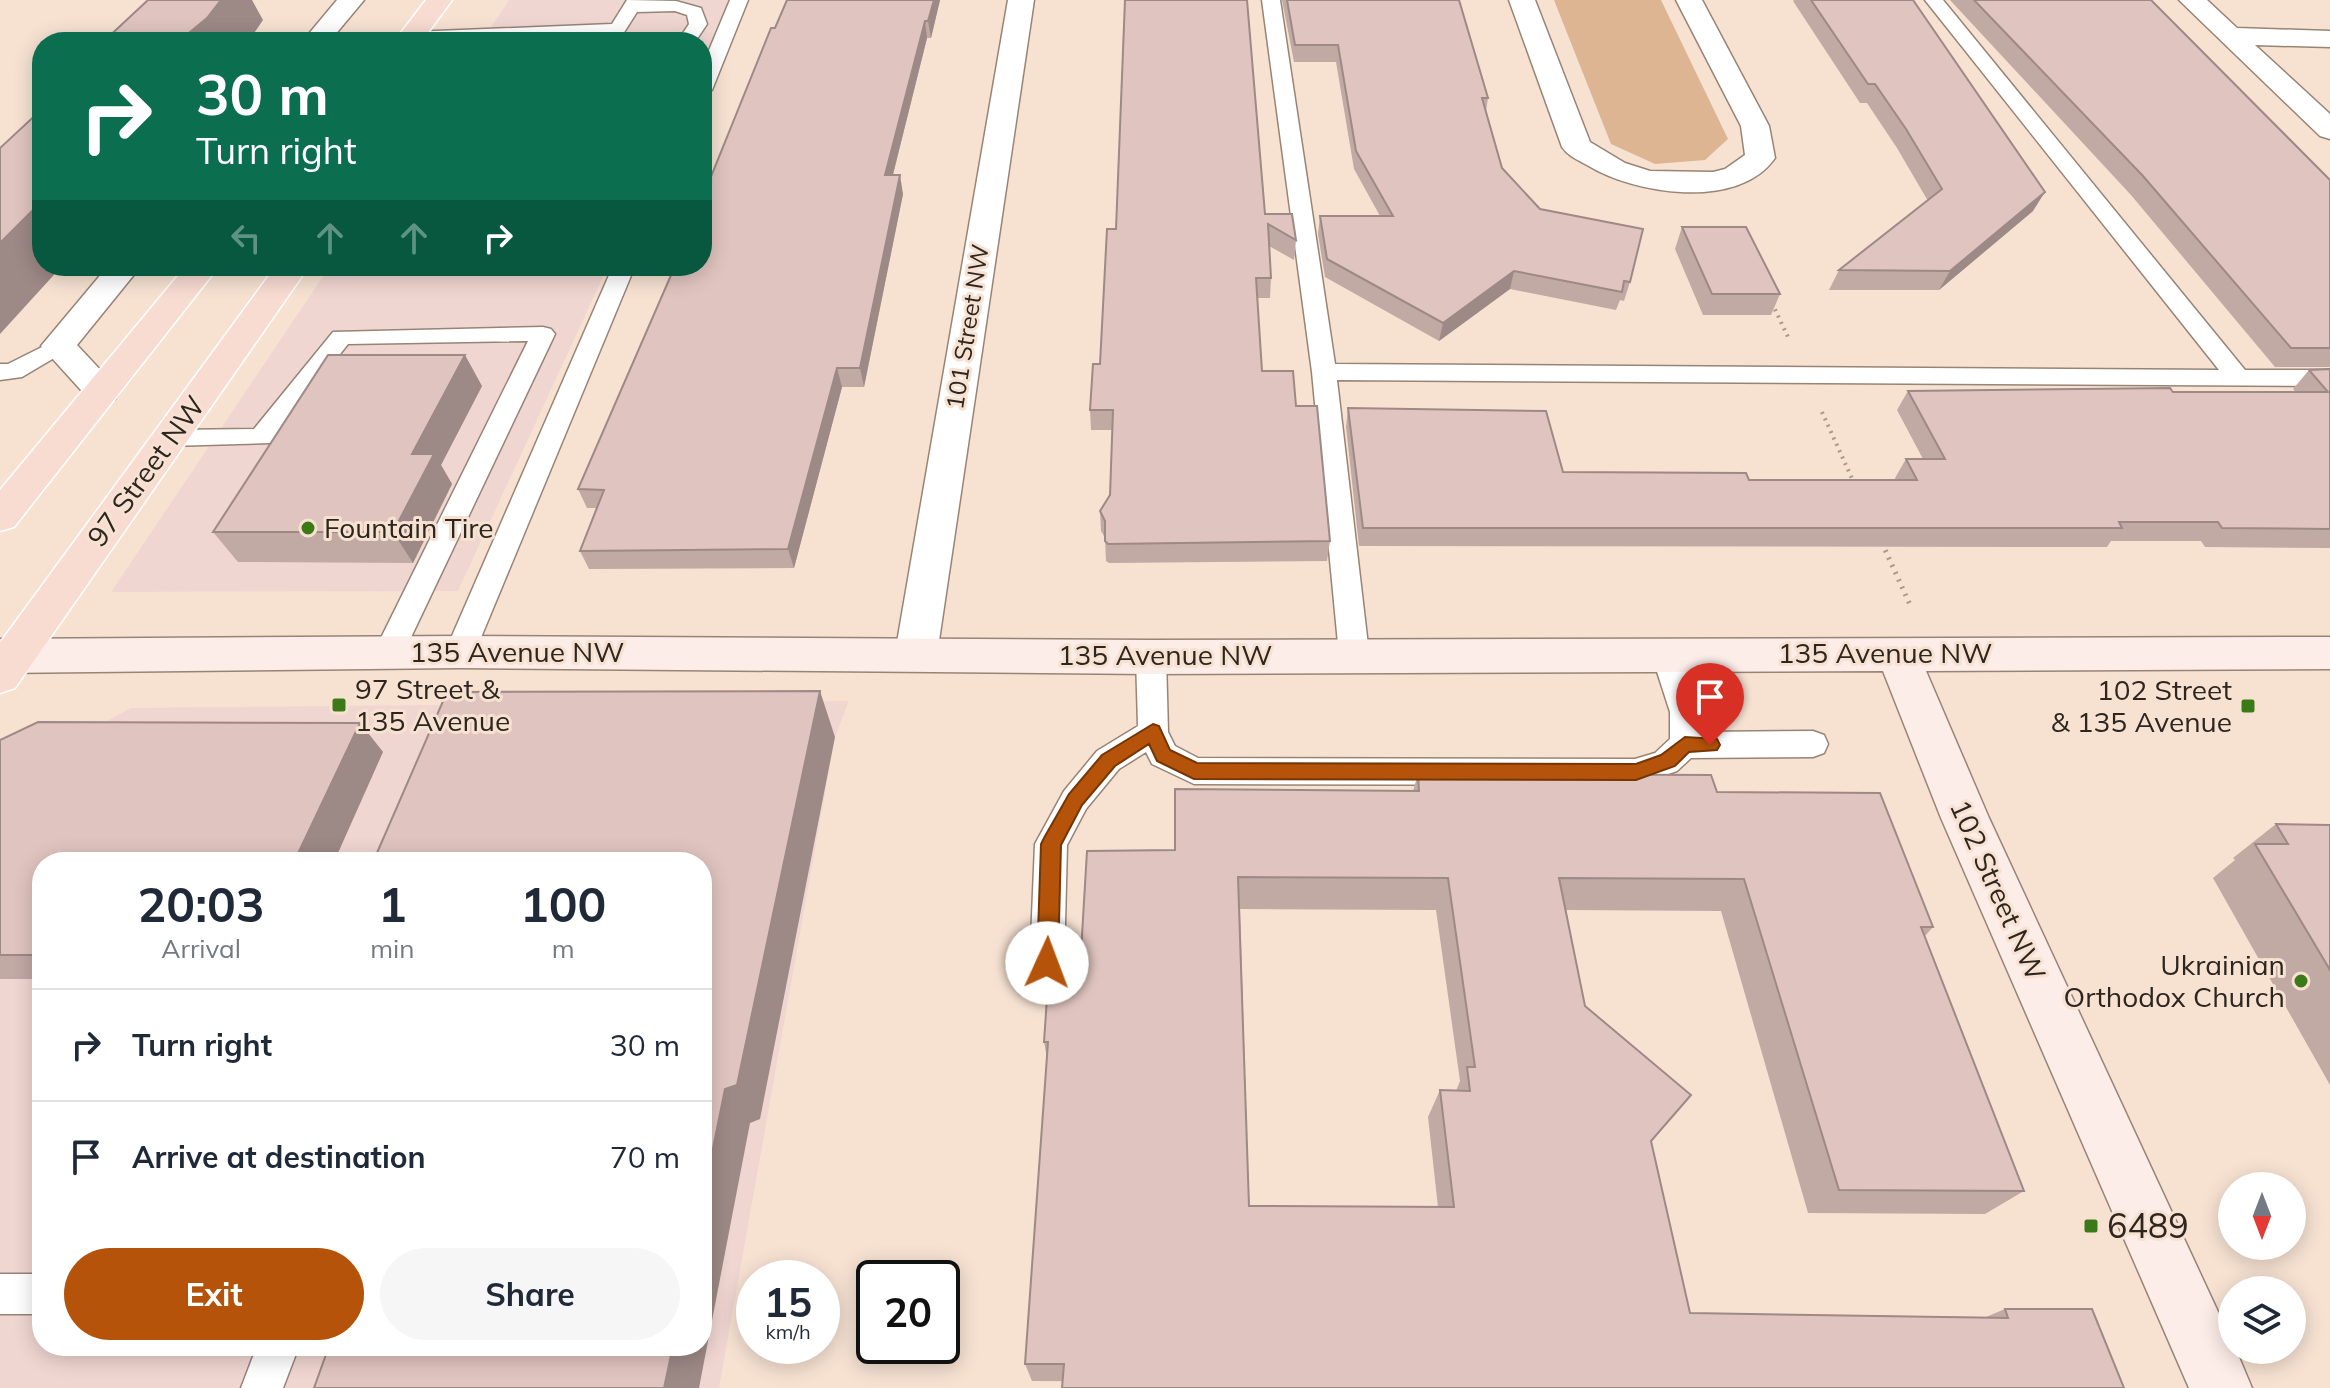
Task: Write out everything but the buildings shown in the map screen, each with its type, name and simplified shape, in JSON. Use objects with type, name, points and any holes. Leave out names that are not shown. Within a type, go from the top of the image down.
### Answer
[{"type":"main road","points":[[414,32],[439,0]]},
{"type":"main road","points":[[0,517],[195,276]]},
{"type":"main road","name":"97 Street NW","points":[[5,662],[286,276]]},
{"type":"street","points":[[324,32],[351,0]]},
{"type":"street","name":"101 Street NW","points":[[916,654],[1021,0]]},
{"type":"street","points":[[1522,0],[1577,147],[1614,169],[1647,180],[1685,183],[1715,181],[1736,175],[1760,158],[1755,126],[1689,0]]},
{"type":"street","points":[[2192,0],[2330,130]]},
{"type":"street","points":[[2229,36],[2330,39]]},
{"type":"street","points":[[102,391],[58,346],[117,276]]},
{"type":"street","name":"135 Avenue NW","points":[[5,662],[389,652],[1151,657],[2330,653]]},
{"type":"street","name":"102 Street NW","points":[[1897,653],[1965,818],[2221,1388]]},
{"type":"lane","points":[[712,66],[739,0]]},
{"type":"lane","points":[[1271,0],[1324,372],[1354,654]]},
{"type":"lane","points":[[1934,0],[2239,378]]},
{"type":"lane","points":[[623,32],[634,3],[676,6],[695,12],[698,24],[693,32]]},
{"type":"lane","points":[[520,32],[561,27],[594,32]]},
{"type":"lane","points":[[460,652],[620,276]]},
{"type":"lane","points":[[170,438],[261,437],[341,337],[543,334],[389,652]]},
{"type":"lane","points":[[0,372],[13,372],[58,346]]},
{"type":"lane","points":[[1324,372],[2330,378]]},
{"type":"lane","points":[[1151,657],[1153,732],[1163,755],[1194,771],[1636,772],[1668,761],[1685,745],[1688,719],[1666,653]]},
{"type":"lane","points":[[1047,963],[1051,844],[1075,800],[1108,760],[1153,732]]},
{"type":"lane","points":[[1685,745],[1813,744]]},
{"type":"lane","points":[[0,1294],[32,1294]]},
{"type":"lane","points":[[262,1388],[274,1356]]},
{"type":"shaded area","points":[[509,0],[731,0],[712,41],[712,32],[488,32]]},
{"type":"shaded area","points":[[1554,0],[1661,0],[1728,139],[1705,160],[1655,164],[1611,144]]},
{"type":"shaded area","points":[[323,276],[603,276],[458,591],[111,592]]},
{"type":"shaded area","points":[[849,701],[835,737],[742,1260],[736,1260],[736,1293],[719,1388],[0,1388],[0,778],[131,708]]},
{"type":"place","name":"Fountain Tire","points":[[308,528]]},
{"type":"place","name":"97 Street & 135 Avenue","points":[[339,705]]},
{"type":"place","name":"102 Street & 135 Avenue","points":[[2248,706]]},
{"type":"place","name":"Ukrainian Orthodox Church","points":[[2301,981]]},
{"type":"place","name":"6489","points":[[2091,1226]]},
{"type":"route","points":[[1047,963],[1051,844],[1075,800],[1108,760],[1153,732],[1163,755],[1194,771],[1636,772],[1668,761],[1685,745],[1710,745]]}]
